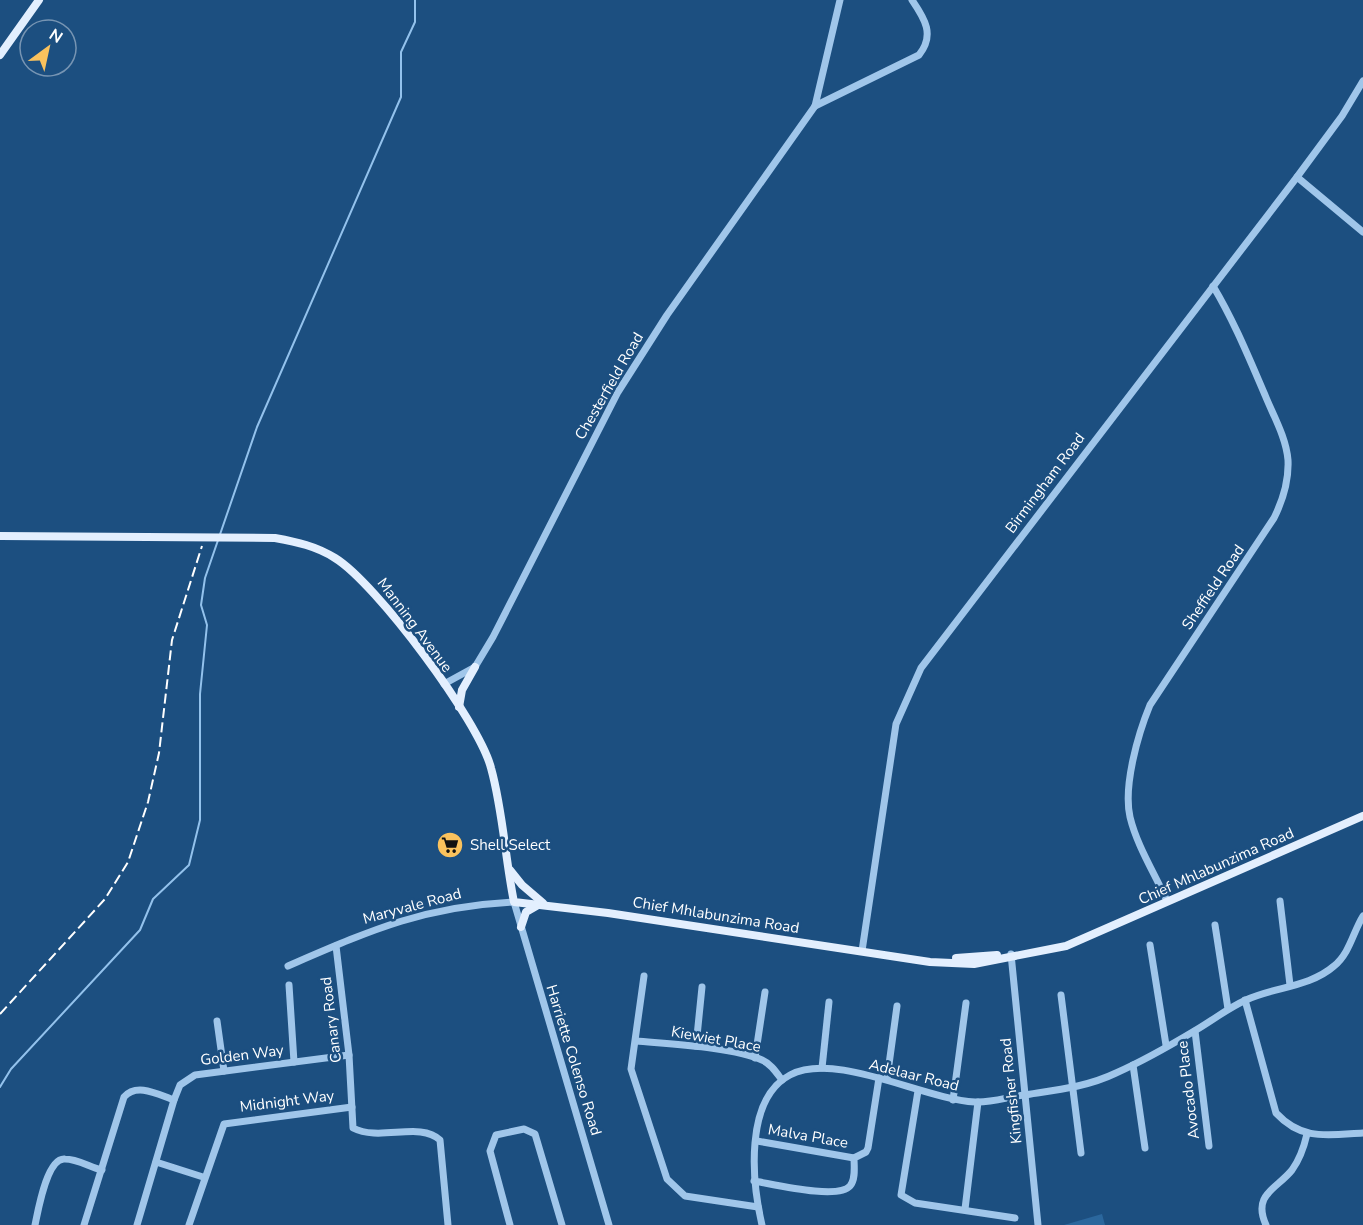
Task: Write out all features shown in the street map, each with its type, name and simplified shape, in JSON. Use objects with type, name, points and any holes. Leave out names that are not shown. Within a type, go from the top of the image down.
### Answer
[{"type":"main road","points":[[0,55],[39,0]]},
{"type":"main road","name":"Manning Avenue","points":[[0,536],[275,538],[301,543],[336,558],[363,579],[385,604],[477,733],[491,767],[514,902]]},
{"type":"main road","points":[[459,707],[462,690],[475,667]]},
{"type":"main road","name":"Chief Mhlabunzima Road","points":[[514,902],[544,904],[913,958],[1011,956],[1080,939],[1363,816]]},
{"type":"main road","points":[[506,861],[522,885],[544,904],[526,912],[521,927]]},
{"type":"street","name":"Chesterfield Road","points":[[475,667],[493,637],[618,392],[667,315],[815,106],[840,0]]},
{"type":"street","name":"Chesterfield Road","points":[[815,106],[919,55],[927,44],[929,34],[912,0]]},
{"type":"street","name":"Birmingham Road","points":[[862,951],[896,724],[921,668],[1297,177],[1342,116],[1363,81]]},
{"type":"street","points":[[1297,177],[1363,232]]},
{"type":"street","name":"Sheffield Road","points":[[1167,902],[1135,832],[1127,797],[1144,718],[1150,705],[1274,518],[1283,495],[1288,468],[1286,449],[1278,427],[1228,310],[1213,286]]},
{"type":"street","points":[[444,684],[475,667]]},
{"type":"street","points":[[1280,901],[1290,985]]},
{"type":"street","name":"Harriette Colenso Road","points":[[514,902],[609,1225]]},
{"type":"street","name":"Maryvale Road","points":[[288,966],[379,927],[471,904],[514,902]]},
{"type":"street","name":"Adelaar Road","points":[[782,1080],[804,1070],[822,1068],[883,1079],[953,1100],[978,1102],[1072,1088],[1133,1065],[1245,1000],[1321,976],[1336,965],[1350,947],[1363,916]]},
{"type":"street","points":[[1215,925],[1228,1009]]},
{"type":"street","points":[[1150,945],[1166,1045]]},
{"type":"street","name":"Canary Road","points":[[336,946],[349,1055],[352,1128],[375,1135],[425,1132],[440,1140],[448,1225]]},
{"type":"street","name":"Kingfisher Road","points":[[1011,956],[1038,1225]]},
{"type":"street","points":[[644,976],[632,1076],[667,1179],[685,1196],[758,1207]]},
{"type":"street","points":[[289,986],[294,1062]]},
{"type":"street","points":[[696,1046],[702,987]]},
{"type":"street","points":[[755,1058],[765,992]]},
{"type":"street","points":[[1061,995],[1081,1153]]},
{"type":"street","points":[[1245,1000],[1276,1113],[1286,1124],[1307,1134],[1363,1133]]},
{"type":"street","points":[[822,1068],[829,1002]]},
{"type":"street","points":[[953,1100],[966,1003]]},
{"type":"street","points":[[754,1181],[830,1192],[843,1191],[853,1182],[854,1158],[868,1148],[897,1006]]},
{"type":"street","points":[[217,1021],[224,1071]]},
{"type":"street","name":"Avocado Place","points":[[1195,1031],[1209,1146]]},
{"type":"street","name":"Kiewiet Place","points":[[636,1041],[696,1046],[755,1058],[772,1067],[782,1080]]},
{"type":"street","name":"Golden Way","points":[[137,1225],[180,1085],[195,1075],[349,1055]]},
{"type":"street","points":[[1133,1065],[1145,1148]]},
{"type":"street","points":[[762,1225],[754,1181],[757,1141],[765,1101],[782,1080]]},
{"type":"street","points":[[84,1225],[127,1093],[140,1089],[174,1100]]},
{"type":"street","points":[[918,1091],[901,1195],[915,1203],[1015,1218]]},
{"type":"street","points":[[965,1209],[978,1102]]},
{"type":"street","name":"Midnight Way","points":[[189,1225],[220,1127],[226,1123],[352,1107]]},
{"type":"street","points":[[510,1225],[490,1151],[496,1135],[524,1129],[535,1134],[562,1225]]},
{"type":"street","points":[[1266,1225],[1262,1213],[1265,1197],[1275,1184],[1292,1170],[1304,1148],[1307,1134]]},
{"type":"street","name":"Malva Place","points":[[757,1141],[854,1158]]},
{"type":"street","points":[[35,1225],[51,1170],[56,1162],[64,1158],[102,1170]]},
{"type":"street","points":[[156,1162],[203,1177]]},
{"type":"shaded area","points":[[1102,1214],[1105,1225],[1064,1225]]},
{"type":"waterway","points":[[0,1087],[11,1069],[140,930],[153,899],[189,865],[200,820],[200,694],[207,625],[201,605],[205,578],[257,427],[401,97],[401,52],[415,22],[415,0]]},
{"type":"railway","points":[[0,1014],[105,899],[128,862],[148,802],[159,753],[172,640],[202,546]]},
{"type":"place","name":"Shell Select","points":[[450,845]]}]
